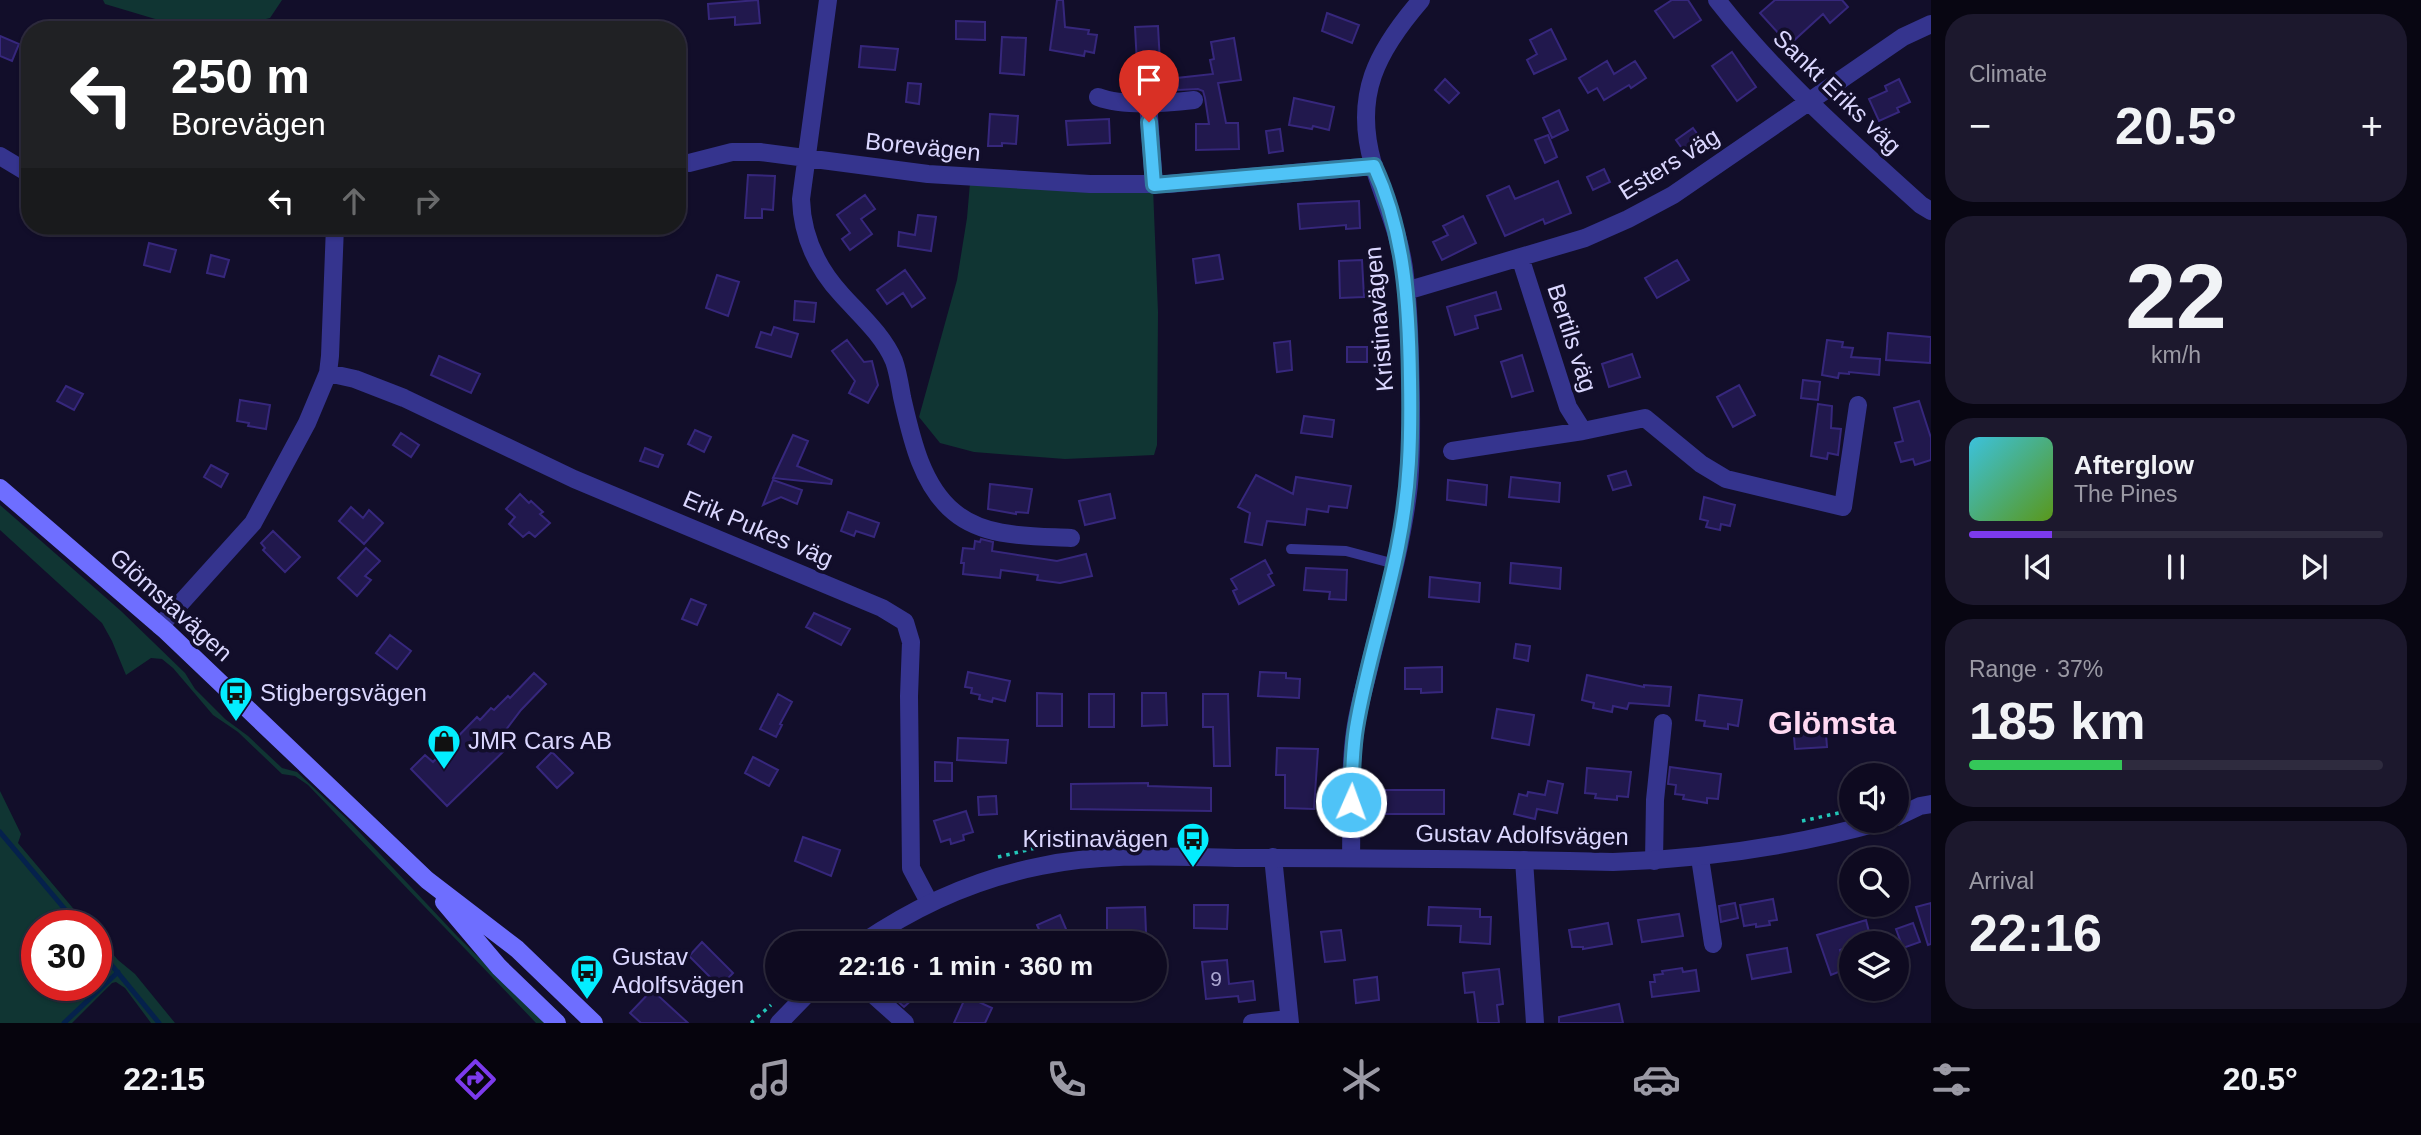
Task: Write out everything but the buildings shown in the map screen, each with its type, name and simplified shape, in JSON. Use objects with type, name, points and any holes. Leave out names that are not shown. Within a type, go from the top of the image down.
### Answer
[{"type":"main road","name":"Glömstavägen","points":[[0,488],[160,626],[427,880],[517,949],[594,1023]]},
{"type":"main road","name":"Glömstavägen","points":[[427,880],[499,967],[557,1023]]},
{"type":"street","points":[[828,0],[801,199],[806,238],[839,292],[872,327],[895,363],[911,435],[932,487],[955,513],[976,526],[1026,535],[1071,538]]},
{"type":"street","name":"Kristinavägen","points":[[1351,858],[1355,731],[1395,564],[1408,495],[1412,445],[1406,291],[1395,228],[1374,166],[1364,125],[1368,90],[1375,69],[1388,44],[1421,0]]},
{"type":"street","name":"Sankt Eriks väg","points":[[1717,0],[1755,47],[1809,103],[1921,205],[1931,211]]},
{"type":"street","name":"Esters väg","points":[[1406,291],[1585,238],[1628,219],[1673,195],[1903,37],[1931,24]]},
{"type":"street","points":[[1098,97],[1116,101],[1194,100]]},
{"type":"street","points":[[1148,102],[1154,185]]},
{"type":"street","name":"Borevägen","points":[[689,163],[732,152],[760,152],[973,178],[1154,185],[1374,166]]},
{"type":"street","points":[[0,156],[21,169]]},
{"type":"street","points":[[160,626],[253,523],[296,445],[328,373],[335,235]]},
{"type":"street","name":"Bertils väg","points":[[1520,257],[1568,407],[1583,431]]},
{"type":"street","name":"Erik Pukes väg","points":[[328,373],[355,379],[404,398],[574,480],[882,608],[905,622],[911,642],[911,868],[929,902]]},
{"type":"street","points":[[1452,452],[1645,418],[1701,464],[1726,479],[1843,507],[1858,405]]},
{"type":"street","name":"Gustav Adolfsvägen","points":[[1654,861],[1655,800],[1662,723]]},
{"type":"street","points":[[1909,811],[1931,804]]},
{"type":"street","name":"Gustav Adolfsvägen","points":[[882,931],[929,902],[1003,875],[1062,862],[1123,858],[1273,857],[1654,861],[1700,858],[1839,831]]},
{"type":"street","points":[[1252,1023],[1289,1021],[1273,857]]},
{"type":"street","points":[[1700,858],[1713,944]]},
{"type":"street","points":[[1524,860],[1535,1023]]},
{"type":"street","points":[[779,1023],[800,1001]]},
{"type":"street","points":[[880,1001],[905,1023]]},
{"type":"lane","points":[[1291,550],[1346,551],[1395,564]]},
{"type":"green space","points":[[103,0],[282,0],[270,18],[258,21],[162,21],[105,4]]},
{"type":"green space","points":[[970,183],[1153,188],[1158,312],[1157,445],[1154,455],[1065,459],[974,452],[940,443],[919,417],[957,280]]},
{"type":"green space","points":[[0,505],[121,611],[185,673],[195,689],[225,719],[248,736],[282,768],[297,772],[347,819],[457,936],[545,1023],[536,1023],[308,785],[295,776],[282,774],[238,732],[213,715],[173,668],[162,659],[151,658],[126,675],[102,623],[0,530]]},
{"type":"green space","points":[[0,791],[21,834],[18,843],[75,910],[21,910],[21,1001],[94,1001],[72,1023],[0,1023]]},
{"type":"green space","points":[[112,953],[135,974],[175,1023],[151,1023],[125,988],[116,982],[112,983]]},
{"type":"waterway","points":[[0,832],[66,910]]},
{"type":"waterway","points":[[112,966],[159,1023]]},
{"type":"waterway","points":[[64,1023],[118,972]]},
{"type":"place","name":"Stigbergsvägen","points":[[236,723]]},
{"type":"place","name":"JMR Cars AB","points":[[444,771]]},
{"type":"place","name":"Kristinavägen","points":[[1193,869]]},
{"type":"place","name":"Gustav Adolfsvägen","points":[[587,1001]]},
{"type":"district","name":"Glömsta","points":[[1832,723]]},
{"type":"route","points":[[1149,122],[1154,185],[1374,166],[1395,228],[1405,272],[1410,344],[1412,445],[1409,485],[1398,549],[1355,731],[1351,802]]}]
